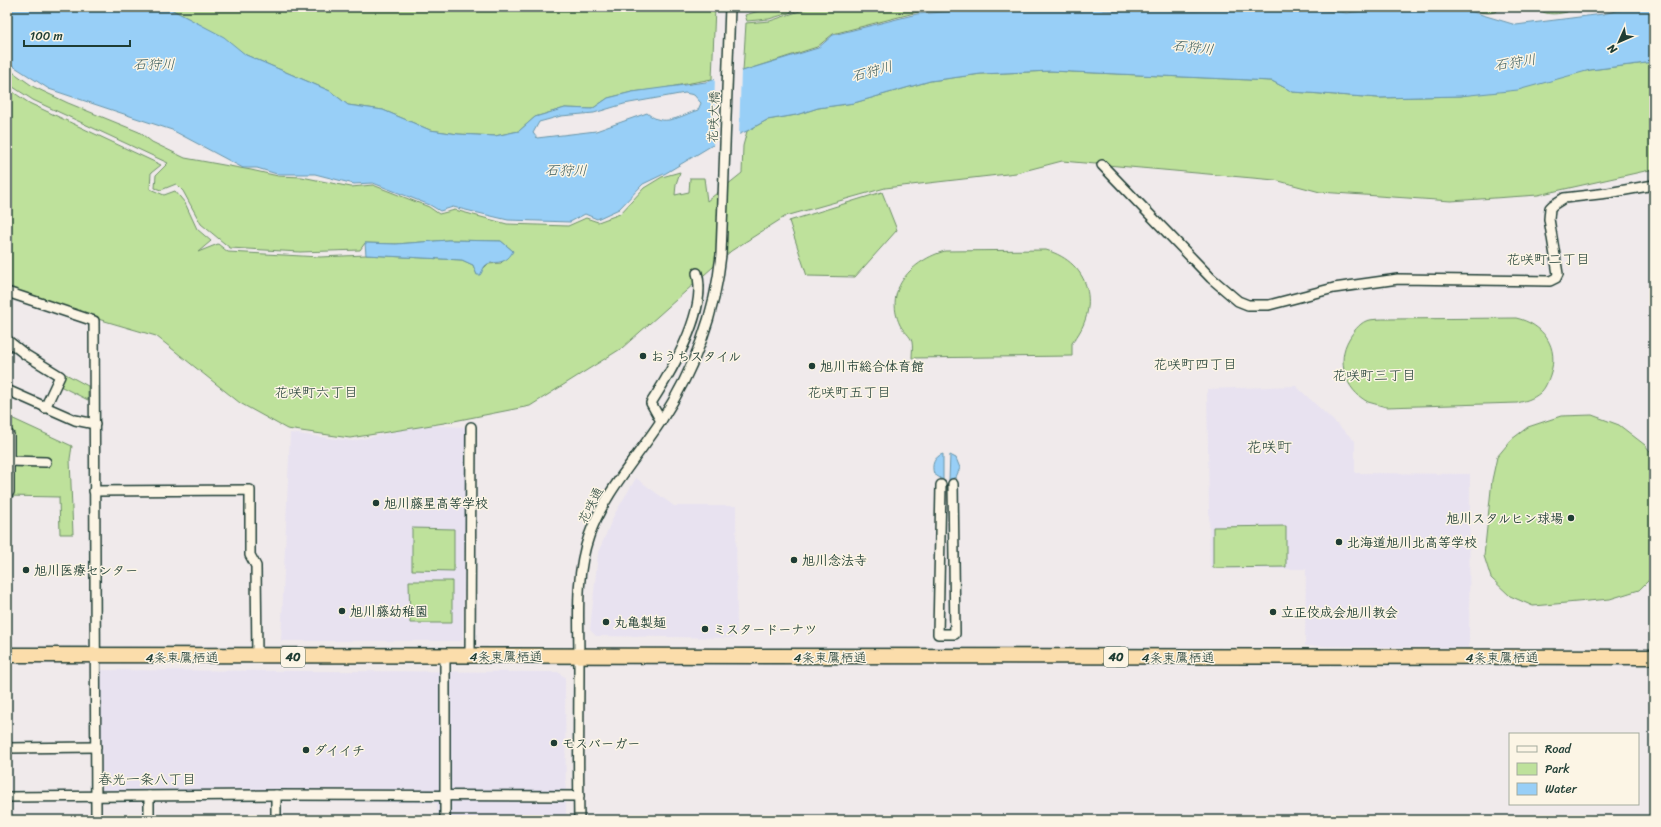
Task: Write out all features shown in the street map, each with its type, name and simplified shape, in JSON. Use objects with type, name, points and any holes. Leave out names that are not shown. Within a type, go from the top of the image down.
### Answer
[{"type":"highway","name":"4条東鷹栖通","points":[[7,655],[257,657],[1654,657]]},
{"type":"street","name":"花咲大橋","points":[[722,228],[730,7]]},
{"type":"street","points":[[1102,165],[1211,278],[1238,301],[1258,306],[1269,305],[1334,288],[1398,279],[1550,281],[1556,278],[1558,274],[1549,219],[1550,208],[1556,202],[1564,198],[1608,193],[1654,185]]},
{"type":"street","name":"花咲通","points":[[579,820],[579,581],[588,537],[607,496],[661,421],[682,385],[698,351],[709,320],[718,282],[722,228]]},
{"type":"street","points":[[661,421],[651,403],[671,372],[687,338],[699,296],[700,281],[697,272]]},
{"type":"street","points":[[7,292],[94,322],[96,820]]},
{"type":"street","points":[[7,340],[26,355],[60,376],[45,408]]},
{"type":"street","points":[[7,390],[75,420],[95,424]]},
{"type":"street","points":[[470,656],[472,427]]},
{"type":"street","points":[[9,435],[9,492]]},
{"type":"street","points":[[9,461],[46,462]]},
{"type":"street","points":[[941,484],[938,634],[955,634],[953,484]]},
{"type":"street","points":[[94,491],[250,490],[250,556],[256,566],[257,657]]},
{"type":"street","points":[[445,656],[445,820]]},
{"type":"street","points":[[7,748],[96,747]]},
{"type":"street","points":[[276,795],[276,820]]},
{"type":"street","points":[[7,797],[276,795],[579,796]]},
{"type":"street","points":[[149,796],[149,820]]},
{"type":"shaded area","name":"北海道旭川北高等学校","points":[[1296,386],[1355,441],[1355,473],[1470,474],[1469,648],[1305,646],[1306,569],[1210,569],[1207,389]]},
{"type":"shaded area","name":"旭川藤星高等学校","points":[[424,425],[466,427],[463,639],[460,641],[281,641],[290,433],[353,441]]},
{"type":"shaded area","points":[[636,478],[674,506],[736,506],[737,638],[596,636],[590,630],[598,553],[614,515]]},
{"type":"shaded area","points":[[96,670],[558,672],[565,677],[566,820],[438,820],[437,803],[96,797]]},
{"type":"green space","points":[[167,7],[715,7],[712,79],[659,89],[632,92],[608,98],[592,109],[565,108],[535,117],[519,131],[495,136],[458,134],[430,130],[383,110],[348,105],[330,91],[246,55],[206,28]]},
{"type":"green space","points":[[773,7],[809,7],[769,19],[747,21],[745,15]]},
{"type":"green space","points":[[820,7],[976,7],[918,12],[833,34],[817,47],[743,71],[746,23],[770,21],[806,9]]},
{"type":"green space","points":[[1319,7],[1383,7],[1348,10]]},
{"type":"green space","points":[[1464,7],[1502,7],[1497,11],[1489,13],[1471,10]]},
{"type":"green space","points":[[1534,7],[1572,7],[1567,12],[1553,14],[1542,12]]},
{"type":"green space","points":[[1654,62],[1654,169],[1538,195],[1451,201],[1320,192],[1275,180],[1062,161],[1016,173],[885,188],[786,216],[731,251],[622,348],[530,406],[444,423],[350,438],[287,429],[240,403],[156,336],[98,319],[7,287],[7,88],[29,103],[161,165],[151,173],[150,189],[164,195],[175,191],[185,203],[197,229],[211,241],[198,252],[218,244],[228,252],[320,257],[366,255],[462,260],[473,265],[477,275],[488,264],[501,263],[513,251],[501,241],[448,240],[396,244],[365,243],[360,250],[300,252],[230,248],[201,224],[183,191],[176,184],[161,190],[155,188],[156,175],[168,163],[33,100],[7,83],[7,68],[34,87],[68,103],[139,132],[152,142],[185,158],[278,176],[302,177],[351,187],[373,185],[429,207],[439,214],[455,210],[507,224],[568,226],[586,218],[598,222],[620,214],[644,188],[662,177],[680,172],[676,184],[675,195],[689,192],[690,178],[704,178],[707,201],[742,173],[743,146],[747,131],[767,120],[796,115],[818,108],[854,103],[930,81],[981,74],[1051,71],[1272,81],[1293,92],[1379,98],[1460,96],[1590,70]]},
{"type":"green space","points":[[882,192],[897,230],[855,277],[807,276],[789,221]]},
{"type":"green space","points":[[1046,250],[1061,256],[1073,265],[1082,276],[1087,288],[1088,302],[1086,316],[1081,329],[1072,343],[1072,356],[912,358],[912,342],[900,325],[896,312],[895,300],[898,288],[912,269],[933,255],[945,251]]},
{"type":"green space","points":[[1516,318],[1526,321],[1541,331],[1551,346],[1553,355],[1553,365],[1545,387],[1537,395],[1526,401],[1517,403],[1386,407],[1368,402],[1360,397],[1348,383],[1343,365],[1345,348],[1354,331],[1366,321],[1374,319]]},
{"type":"green space","points":[[62,372],[88,386],[88,400],[56,384]]},
{"type":"green space","name":"旭川スタルヒン球場","points":[[1592,415],[1619,425],[1645,445],[1654,456],[1654,575],[1639,590],[1610,599],[1533,606],[1510,596],[1491,578],[1484,556],[1492,480],[1497,457],[1512,439],[1528,427],[1561,416]]},
{"type":"green space","points":[[7,416],[72,446],[70,459],[73,534],[60,534],[59,497],[7,496]]},
{"type":"green space","points":[[1286,526],[1286,567],[1213,568],[1213,527]]},
{"type":"green space","points":[[412,528],[454,529],[454,571],[412,570]]},
{"type":"green space","points":[[409,581],[452,581],[452,623],[410,623]]},
{"type":"water","name":"石狩川","points":[[7,7],[167,7],[224,37],[246,55],[330,91],[348,105],[383,110],[430,130],[458,134],[495,136],[519,131],[535,117],[565,108],[592,109],[608,98],[632,92],[706,82],[818,48],[833,35],[917,14],[969,10],[980,7],[1096,7],[1103,10],[1123,11],[1136,8],[1195,11],[1225,9],[1261,10],[1300,7],[1347,13],[1395,7],[1413,7],[1432,11],[1456,7],[1516,25],[1603,14],[1633,7],[1654,7],[1654,62],[1590,70],[1518,90],[1460,96],[1379,98],[1293,92],[1272,81],[1051,71],[981,74],[930,81],[854,103],[818,108],[796,115],[767,120],[747,131],[711,146],[666,173],[643,184],[619,209],[597,219],[585,214],[570,222],[508,220],[453,207],[440,211],[430,205],[373,183],[354,184],[315,174],[277,174],[257,168],[243,168],[172,130],[49,89],[7,62]],"holes":[[[685,93],[694,95],[701,103],[698,110],[678,118],[660,120],[647,113],[596,131],[537,138],[533,133],[539,122],[561,116],[594,113],[624,104]]]},
{"type":"water","points":[[448,240],[501,241],[513,251],[506,260],[488,264],[484,267],[480,275],[477,275],[473,265],[462,260],[366,255],[365,243],[396,244]]},
{"type":"water","points":[[943,454],[943,480],[934,474],[933,468],[935,459]]},
{"type":"water","points":[[950,455],[956,458],[960,468],[956,477],[949,480]]},
{"type":"pier","points":[[741,70],[739,137],[713,147],[715,76]]},
{"type":"place","name":"おうちスタイル","points":[[643,356]]},
{"type":"place","name":"旭川市総合体育館","points":[[812,366]]},
{"type":"place","name":"旭川藤星高等学校","points":[[376,503]]},
{"type":"place","name":"旭川スタルヒン球場","points":[[1571,518]]},
{"type":"place","name":"北海道旭川北高等学校","points":[[1339,542]]},
{"type":"place","name":"旭川念法寺","points":[[794,560]]},
{"type":"place","name":"旭川医療センター","points":[[26,570]]},
{"type":"place","name":"旭川藤幼稚園","points":[[342,611]]},
{"type":"place","name":"立正佼成会旭川教会","points":[[1273,612]]},
{"type":"place","name":"丸亀製麺","points":[[606,622]]},
{"type":"place","name":"ミスタードーナツ","points":[[705,629]]},
{"type":"place","name":"モスバーガー","points":[[554,743]]},
{"type":"place","name":"ダイイチ","points":[[306,750]]},
{"type":"district","name":"花咲町二丁目","points":[[1548,259]]},
{"type":"district","name":"花咲町四丁目","points":[[1195,364]]},
{"type":"district","name":"花咲町三丁目","points":[[1374,375]]},
{"type":"district","name":"花咲町六丁目","points":[[316,392]]},
{"type":"district","name":"花咲町五丁目","points":[[849,392]]},
{"type":"district","name":"花咲町","points":[[1269,447]]},
{"type":"district","name":"春光一条八丁目","points":[[147,779]]}]
